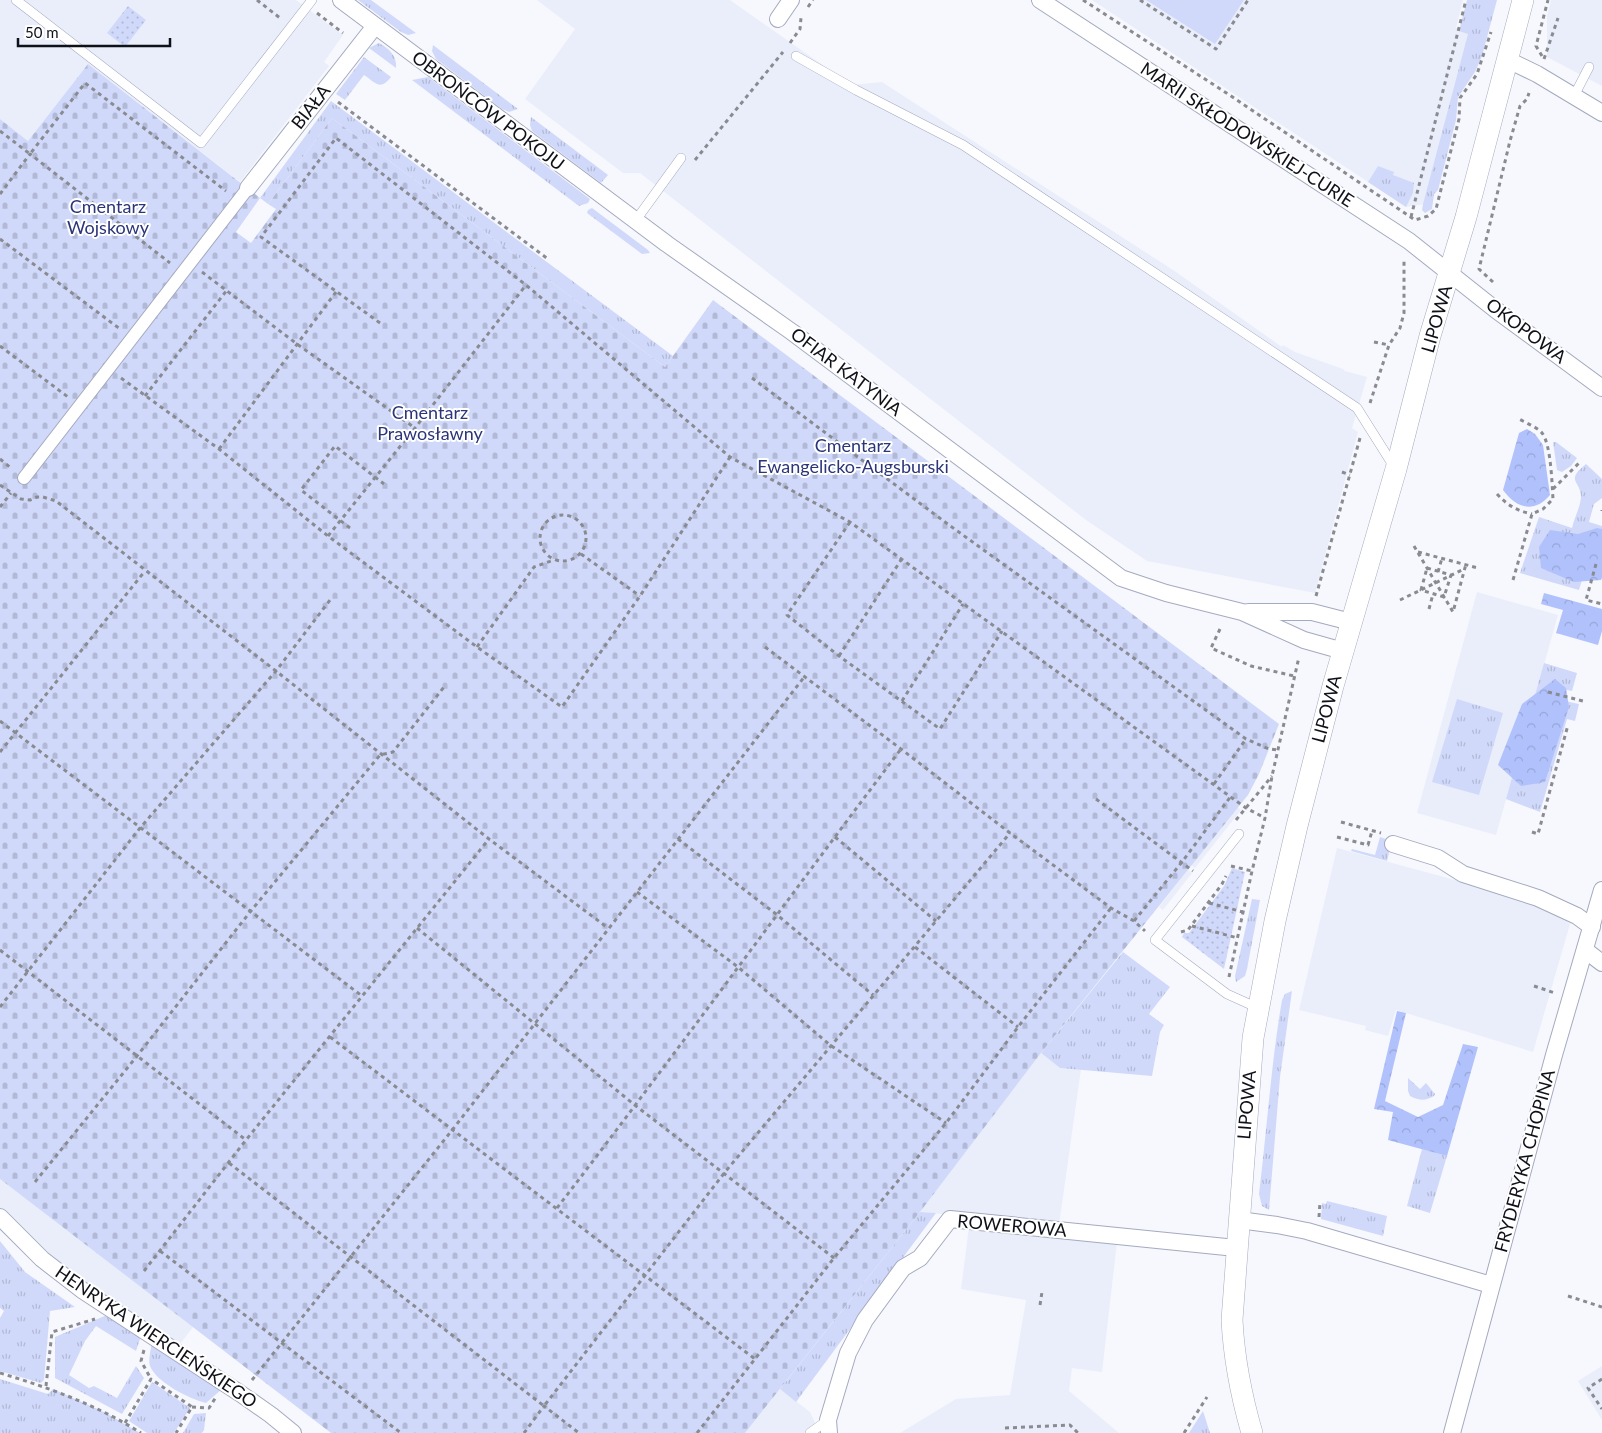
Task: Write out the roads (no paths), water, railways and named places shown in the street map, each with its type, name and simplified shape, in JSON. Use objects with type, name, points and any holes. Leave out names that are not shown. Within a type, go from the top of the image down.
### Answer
[{"type":"street","name":"OBROŃCÓW POKOJU","points":[[341,0],[636,220]]},
{"type":"street","points":[[778,19],[791,0]]},
{"type":"street","name":"MARII SKŁODOWSKIEJ-CURIE","points":[[1040,0],[1409,241],[1451,273]]},
{"type":"street","name":"LIPOWA","points":[[1252,1433],[1238,1380],[1232,1320],[1250,1070],[1258,1008],[1275,921],[1297,826],[1343,651],[1396,469],[1430,336],[1451,273],[1523,0]]},
{"type":"street","name":"BIAŁA","points":[[243,194],[375,26]]},
{"type":"street","points":[[1508,60],[1537,74],[1602,113]]},
{"type":"street","points":[[24,478],[243,194]]},
{"type":"street","name":"OFIAR KATYNIA","points":[[636,220],[792,332],[1121,578],[1166,593],[1242,612],[1304,640],[1343,651]]},
{"type":"street","name":"OKOPOWA","points":[[1451,273],[1496,310],[1602,388]]},
{"type":"street","name":"OFIAR KATYNIA","points":[[1242,612],[1312,612],[1351,622]]},
{"type":"street","points":[[1390,839],[1438,858],[1463,874],[1538,898],[1577,916],[1592,927]]},
{"type":"street","name":"FRYDERYKA CHOPINA","points":[[1452,1433],[1554,1055],[1602,890]]},
{"type":"street","points":[[1585,950],[1602,963]]},
{"type":"street","name":"HENRYKA WIERCIEŃSKIEGO","points":[[0,1217],[42,1259],[82,1290],[241,1394],[294,1433]]},
{"type":"street","name":"ROWEROWA","points":[[828,1426],[848,1353],[865,1320],[903,1268],[920,1258],[950,1219],[1236,1248]]},
{"type":"street","points":[[1238,1220],[1307,1231],[1491,1284]]},
{"type":"lane","points":[[16,0],[201,143],[310,3]]},
{"type":"lane","points":[[796,56],[856,90],[963,145],[1357,408],[1396,469]]},
{"type":"lane","points":[[1574,96],[1589,68]]},
{"type":"lane","points":[[636,220],[680,158]]},
{"type":"lane","points":[[1239,834],[1155,940],[1227,994],[1258,1008]]},
{"type":"lane","points":[[810,1433],[828,1426]]},
{"type":"park label","name":"Cmentarz Wojskowy","points":[[108,217]]},
{"type":"park label","name":"Cmentarz Prawosławny","points":[[430,423]]},
{"type":"park label","name":"Cmentarz Ewangelicko-Augsburski","points":[[853,456]]}]
